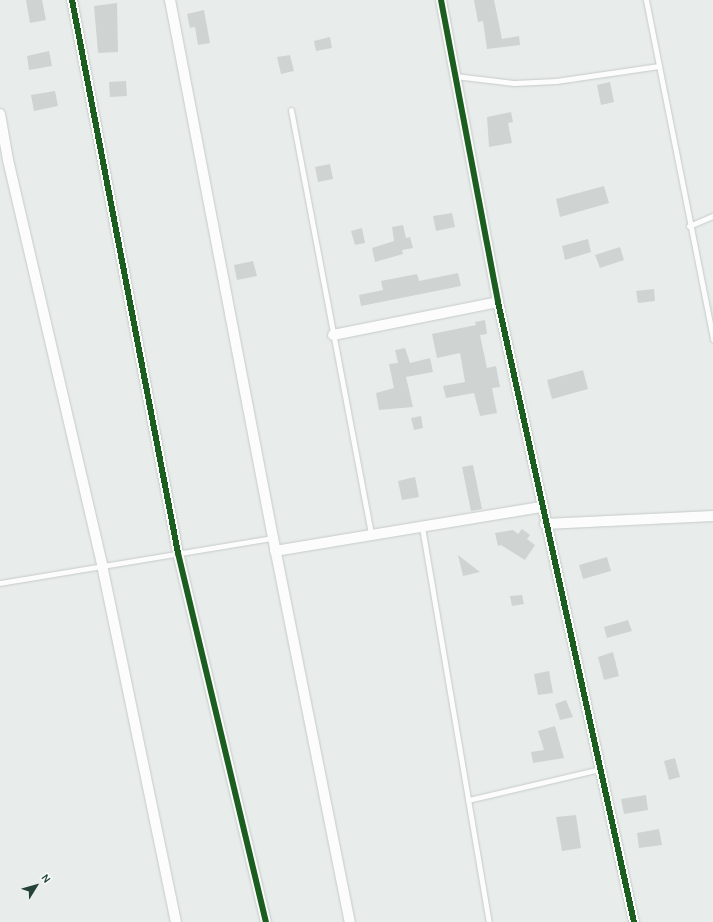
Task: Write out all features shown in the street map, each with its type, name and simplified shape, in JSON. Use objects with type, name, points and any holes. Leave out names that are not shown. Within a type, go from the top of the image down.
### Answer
[{"type":"street","points":[[72,0],[178,553],[266,922]]},
{"type":"street","points":[[170,0],[275,551],[350,922]]},
{"type":"street","points":[[441,0],[498,302],[545,524],[634,922]]},
{"type":"street","points":[[0,114],[102,566],[176,922]]},
{"type":"street","points":[[333,335],[498,302]]},
{"type":"street","points":[[275,551],[542,507]]},
{"type":"street","points":[[545,524],[713,516]]},
{"type":"lane","points":[[646,0],[689,226],[713,338]]},
{"type":"lane","points":[[455,76],[514,83],[556,81],[659,66]]},
{"type":"lane","points":[[291,110],[371,535]]},
{"type":"lane","points":[[689,226],[713,216]]},
{"type":"lane","points":[[422,527],[489,922]]},
{"type":"lane","points":[[0,583],[273,538]]},
{"type":"lane","points":[[468,800],[600,769]]},
{"type":"building","points":[[26,0],[42,0],[46,20],[30,23]]},
{"type":"building","points":[[474,0],[494,0],[502,39],[519,36],[520,45],[487,49],[483,21],[478,22]]},
{"type":"building","points":[[117,3],[118,52],[98,53],[94,6]]},
{"type":"building","points":[[204,10],[210,43],[198,45],[195,27],[190,28],[187,14]]},
{"type":"building","points":[[330,37],[332,48],[316,51],[314,41]]},
{"type":"building","points":[[49,51],[52,66],[29,70],[27,56]]},
{"type":"building","points":[[290,55],[294,71],[281,74],[277,57]]},
{"type":"building","points":[[126,81],[127,96],[110,97],[109,82]]},
{"type":"building","points":[[610,82],[614,102],[601,105],[597,85]]},
{"type":"building","points":[[55,91],[58,106],[34,111],[31,95]]},
{"type":"building","points":[[511,112],[513,122],[508,123],[512,143],[489,147],[487,117]]},
{"type":"building","points":[[330,164],[333,179],[318,182],[315,167]]},
{"type":"building","points":[[604,186],[609,203],[560,217],[556,199]]},
{"type":"building","points":[[452,213],[455,227],[436,231],[433,216]]},
{"type":"building","points":[[403,225],[406,238],[410,237],[413,248],[402,250],[403,254],[375,262],[372,248],[394,241],[392,227]]},
{"type":"building","points":[[362,228],[365,243],[355,245],[351,231]]},
{"type":"building","points":[[588,239],[591,252],[565,260],[562,246]]},
{"type":"building","points":[[620,247],[624,260],[600,268],[595,255]]},
{"type":"building","points":[[253,261],[257,276],[237,280],[234,265]]},
{"type":"building","points":[[458,273],[461,286],[361,306],[359,295],[383,290],[381,281],[417,274],[419,281]]},
{"type":"building","points":[[654,289],[655,301],[638,303],[636,291]]},
{"type":"building","points":[[485,320],[487,334],[480,335],[487,368],[496,366],[500,387],[492,388],[497,413],[480,416],[474,393],[446,398],[443,386],[465,382],[460,353],[437,358],[432,334],[476,325],[475,322]]},
{"type":"building","points":[[405,348],[410,363],[430,358],[433,372],[406,377],[413,407],[379,410],[376,393],[394,388],[389,364],[398,363],[395,350]]},
{"type":"building","points":[[583,370],[588,389],[552,399],[547,380]]},
{"type":"building","points":[[421,416],[423,428],[414,430],[411,418]]},
{"type":"building","points":[[473,465],[482,509],[471,511],[462,467]]},
{"type":"building","points":[[415,477],[419,497],[402,500],[398,481]]},
{"type":"building","points":[[522,529],[530,535],[527,539],[535,545],[525,560],[501,545],[498,546],[495,533],[513,530],[518,534]]},
{"type":"building","points":[[458,555],[480,572],[463,576]]},
{"type":"building","points":[[607,557],[611,571],[583,579],[579,565]]},
{"type":"building","points":[[522,595],[524,604],[512,606],[510,596]]},
{"type":"building","points":[[628,620],[632,631],[607,638],[604,627]]},
{"type":"building","points":[[613,652],[619,676],[604,680],[598,657]]},
{"type":"building","points":[[549,671],[553,693],[538,695],[534,674]]},
{"type":"building","points":[[566,700],[573,717],[560,720],[555,704]]},
{"type":"building","points":[[555,726],[564,758],[533,763],[531,752],[544,750],[538,731]]},
{"type":"building","points":[[675,758],[680,777],[669,780],[664,761]]},
{"type":"building","points":[[646,795],[648,810],[624,814],[621,799]]},
{"type":"building","points":[[576,815],[581,848],[562,851],[556,817]]},
{"type":"building","points":[[659,829],[662,845],[639,848],[637,833]]},
{"type":"cycle path","points":[[72,0],[178,553],[266,922]]},
{"type":"cycle path","points":[[441,0],[498,302],[634,922]]}]
